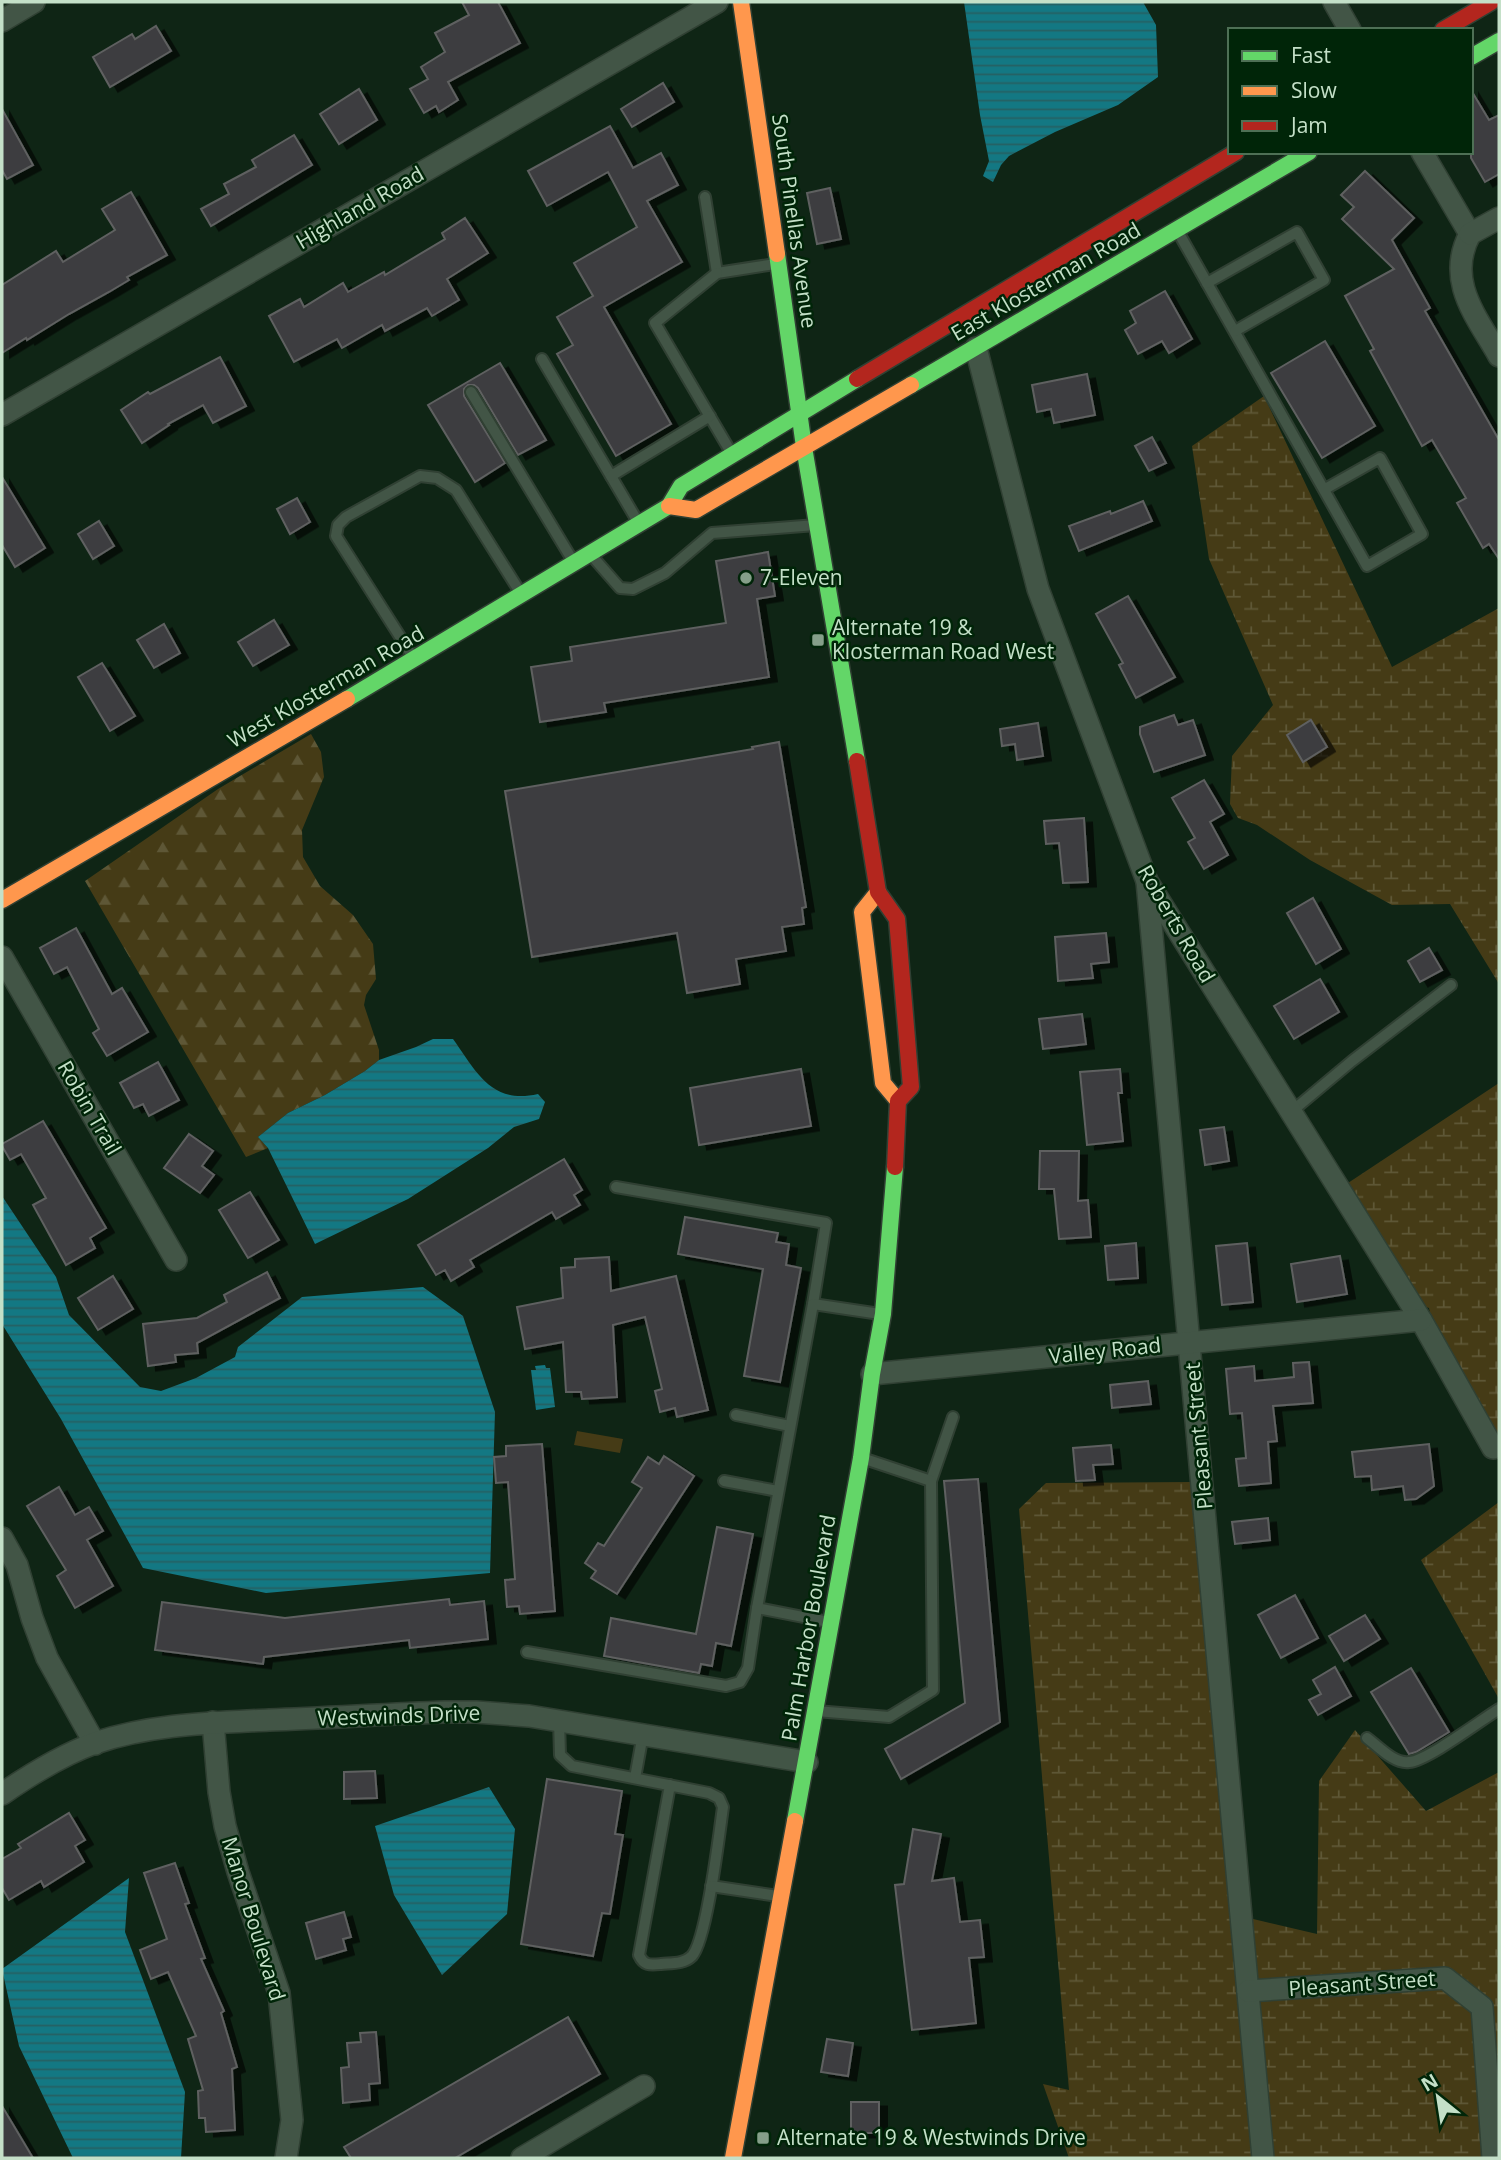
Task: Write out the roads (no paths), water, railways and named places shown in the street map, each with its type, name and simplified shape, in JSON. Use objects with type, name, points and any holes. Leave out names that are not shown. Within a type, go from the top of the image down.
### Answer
[{"type":"main road","name":"South Pinellas Avenue","points":[[741,2],[804,447]]},
{"type":"main road","points":[[1446,28],[1491,2]]},
{"type":"main road","points":[[1473,56],[1499,41]]},
{"type":"main road","name":"East Klosterman Road","points":[[799,413],[1233,154]]},
{"type":"main road","name":"East Klosterman Road","points":[[804,447],[1306,154]]},
{"type":"main road","name":"West Klosterman Road","points":[[2,900],[591,554],[669,506],[681,486],[799,413]]},
{"type":"main road","points":[[669,506],[696,510],[804,447]]},
{"type":"main road","name":"Palm Harbor Boulevard","points":[[733,2158],[861,1458],[883,1314],[898,1101],[911,1087],[897,919],[878,892],[804,447]]},
{"type":"main road","points":[[878,892],[862,912],[883,1083],[898,1101]]},
{"type":"street","points":[[2,20],[34,2]]},
{"type":"street","name":"Highland Road","points":[[2,415],[718,2]]},
{"type":"street","points":[[1335,2],[1349,28]]},
{"type":"street","points":[[1423,154],[1470,234]]},
{"type":"street","points":[[1499,218],[1470,234],[1464,245],[1460,277],[1464,295],[1499,356]]},
{"type":"street","name":"Roberts Road","points":[[976,348],[1038,589],[1147,881],[1421,1320],[1496,1455]]},
{"type":"street","name":"Pleasant Street","points":[[1147,881],[1263,2158]]},
{"type":"street","name":"Robin Trail","points":[[3,963],[176,1260]]},
{"type":"street","name":"Valley Road","points":[[872,1374],[1421,1320]]},
{"type":"street","points":[[2,1538],[17,1565],[47,1658],[95,1744]]},
{"type":"street","name":"Westwinds Drive","points":[[2,1794],[40,1769],[95,1744],[150,1729],[213,1722],[466,1712],[559,1720],[807,1762]]},
{"type":"street","name":"Manor Boulevard","points":[[213,1722],[225,1826],[279,1993],[291,2103],[291,2134],[286,2158]]},
{"type":"street","name":"Pleasant Street","points":[[1248,1992],[1445,1978],[1482,2007],[1493,2158]]},
{"type":"street","points":[[522,2158],[644,2086]]},
{"type":"lane","points":[[705,197],[717,273]]},
{"type":"lane","points":[[1177,230],[1367,566],[1422,534],[1380,458],[1325,489]]},
{"type":"lane","points":[[1207,283],[1297,232],[1324,280],[1235,331]]},
{"type":"lane","points":[[733,454],[655,323],[717,273],[778,264]]},
{"type":"lane","points":[[542,359],[640,524]]},
{"type":"lane","points":[[471,392],[574,564]]},
{"type":"lane","points":[[611,476],[710,416]]},
{"type":"lane","points":[[414,659],[336,536],[338,525],[346,517],[420,476],[437,478],[456,490],[522,595]]},
{"type":"lane","points":[[696,510],[712,533]]},
{"type":"lane","points":[[591,554],[620,588],[633,589],[664,573],[712,533],[818,524]]},
{"type":"lane","points":[[1291,1112],[1451,985]]},
{"type":"lane","points":[[527,1652],[726,1686],[740,1682],[748,1668],[826,1223],[616,1187]]},
{"type":"lane","points":[[813,1304],[883,1314]]},
{"type":"lane","points":[[736,1415],[790,1426]]},
{"type":"lane","points":[[816,1712],[889,1717],[933,1690],[930,1481],[954,1417]]},
{"type":"lane","points":[[861,1458],[930,1481]]},
{"type":"lane","points":[[724,1481],[778,1492]]},
{"type":"lane","points":[[757,1608],[832,1623]]},
{"type":"lane","points":[[1367,1738],[1395,1759],[1408,1763],[1425,1757],[1499,1709]]},
{"type":"lane","points":[[559,1720],[560,1755],[572,1766],[635,1778],[670,1785],[709,1793],[719,1798],[723,1807],[699,1945],[685,1962],[649,1965],[643,1962],[639,1955],[670,1785]]},
{"type":"lane","points":[[635,1778],[643,1734]]},
{"type":"lane","points":[[711,1886],[781,1896]]},
{"type":"water","points":[[964,2],[1143,2],[1156,25],[1158,77],[1118,105],[1055,132],[1009,156],[993,182],[983,176],[989,161]]},
{"type":"water","points":[[433,1039],[453,1039],[486,1083],[497,1090],[508,1095],[538,1094],[545,1102],[539,1119],[514,1127],[488,1148],[408,1199],[315,1244],[268,1148],[258,1137],[288,1113],[325,1095],[379,1060]]},
{"type":"water","points":[[2,1196],[56,1277],[69,1315],[140,1387],[161,1391],[196,1378],[235,1357],[238,1347],[302,1297],[423,1287],[463,1316],[495,1412],[490,1573],[266,1593],[143,1568],[61,1419],[2,1324]]},
{"type":"water","points":[[545,1365],[550,1368],[555,1407],[536,1410],[531,1370],[536,1370],[535,1366]]},
{"type":"water","points":[[489,1787],[515,1829],[507,1914],[442,1975],[394,1895],[375,1826]]},
{"type":"water","points":[[129,1878],[125,1932],[185,2092],[181,2158],[73,2158],[19,2046],[2,1969]]},
{"type":"place","name":"7-Eleven","points":[[746,578]]},
{"type":"place","name":"Alternate 19 & Klosterman Road West","points":[[818,640]]},
{"type":"place","name":"Alternate 19 & Westwinds Drive","points":[[763,2138]]}]
